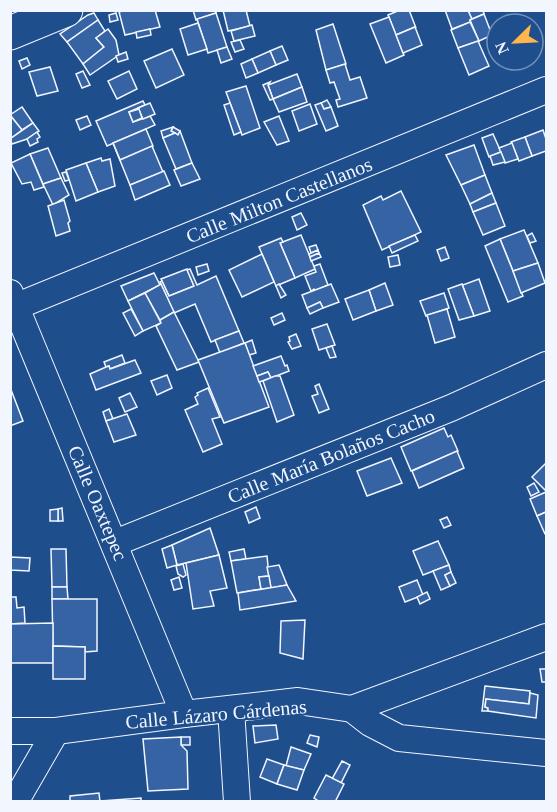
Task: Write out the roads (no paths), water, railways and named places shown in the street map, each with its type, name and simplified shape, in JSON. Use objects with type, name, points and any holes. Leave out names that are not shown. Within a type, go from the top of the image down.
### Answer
[{"type":"street","points":[[10,33],[66,10]]},
{"type":"street","name":"Calle Milton Castellanos","points":[[12,303],[546,90]]},
{"type":"street","name":"Calle Oaxtepec","points":[[12,303],[115,543],[184,714]]},
{"type":"street","name":"Calle María Bolaños Cacho","points":[[115,543],[451,408],[546,366]]},
{"type":"street","points":[[352,709],[546,636]]},
{"type":"street","name":"Calle Lázaro Cárdenas","points":[[10,731],[56,731],[297,701],[352,709],[370,723],[399,738],[546,753]]},
{"type":"street","points":[[231,709],[237,801]]},
{"type":"street","points":[[15,801],[56,731]]}]
